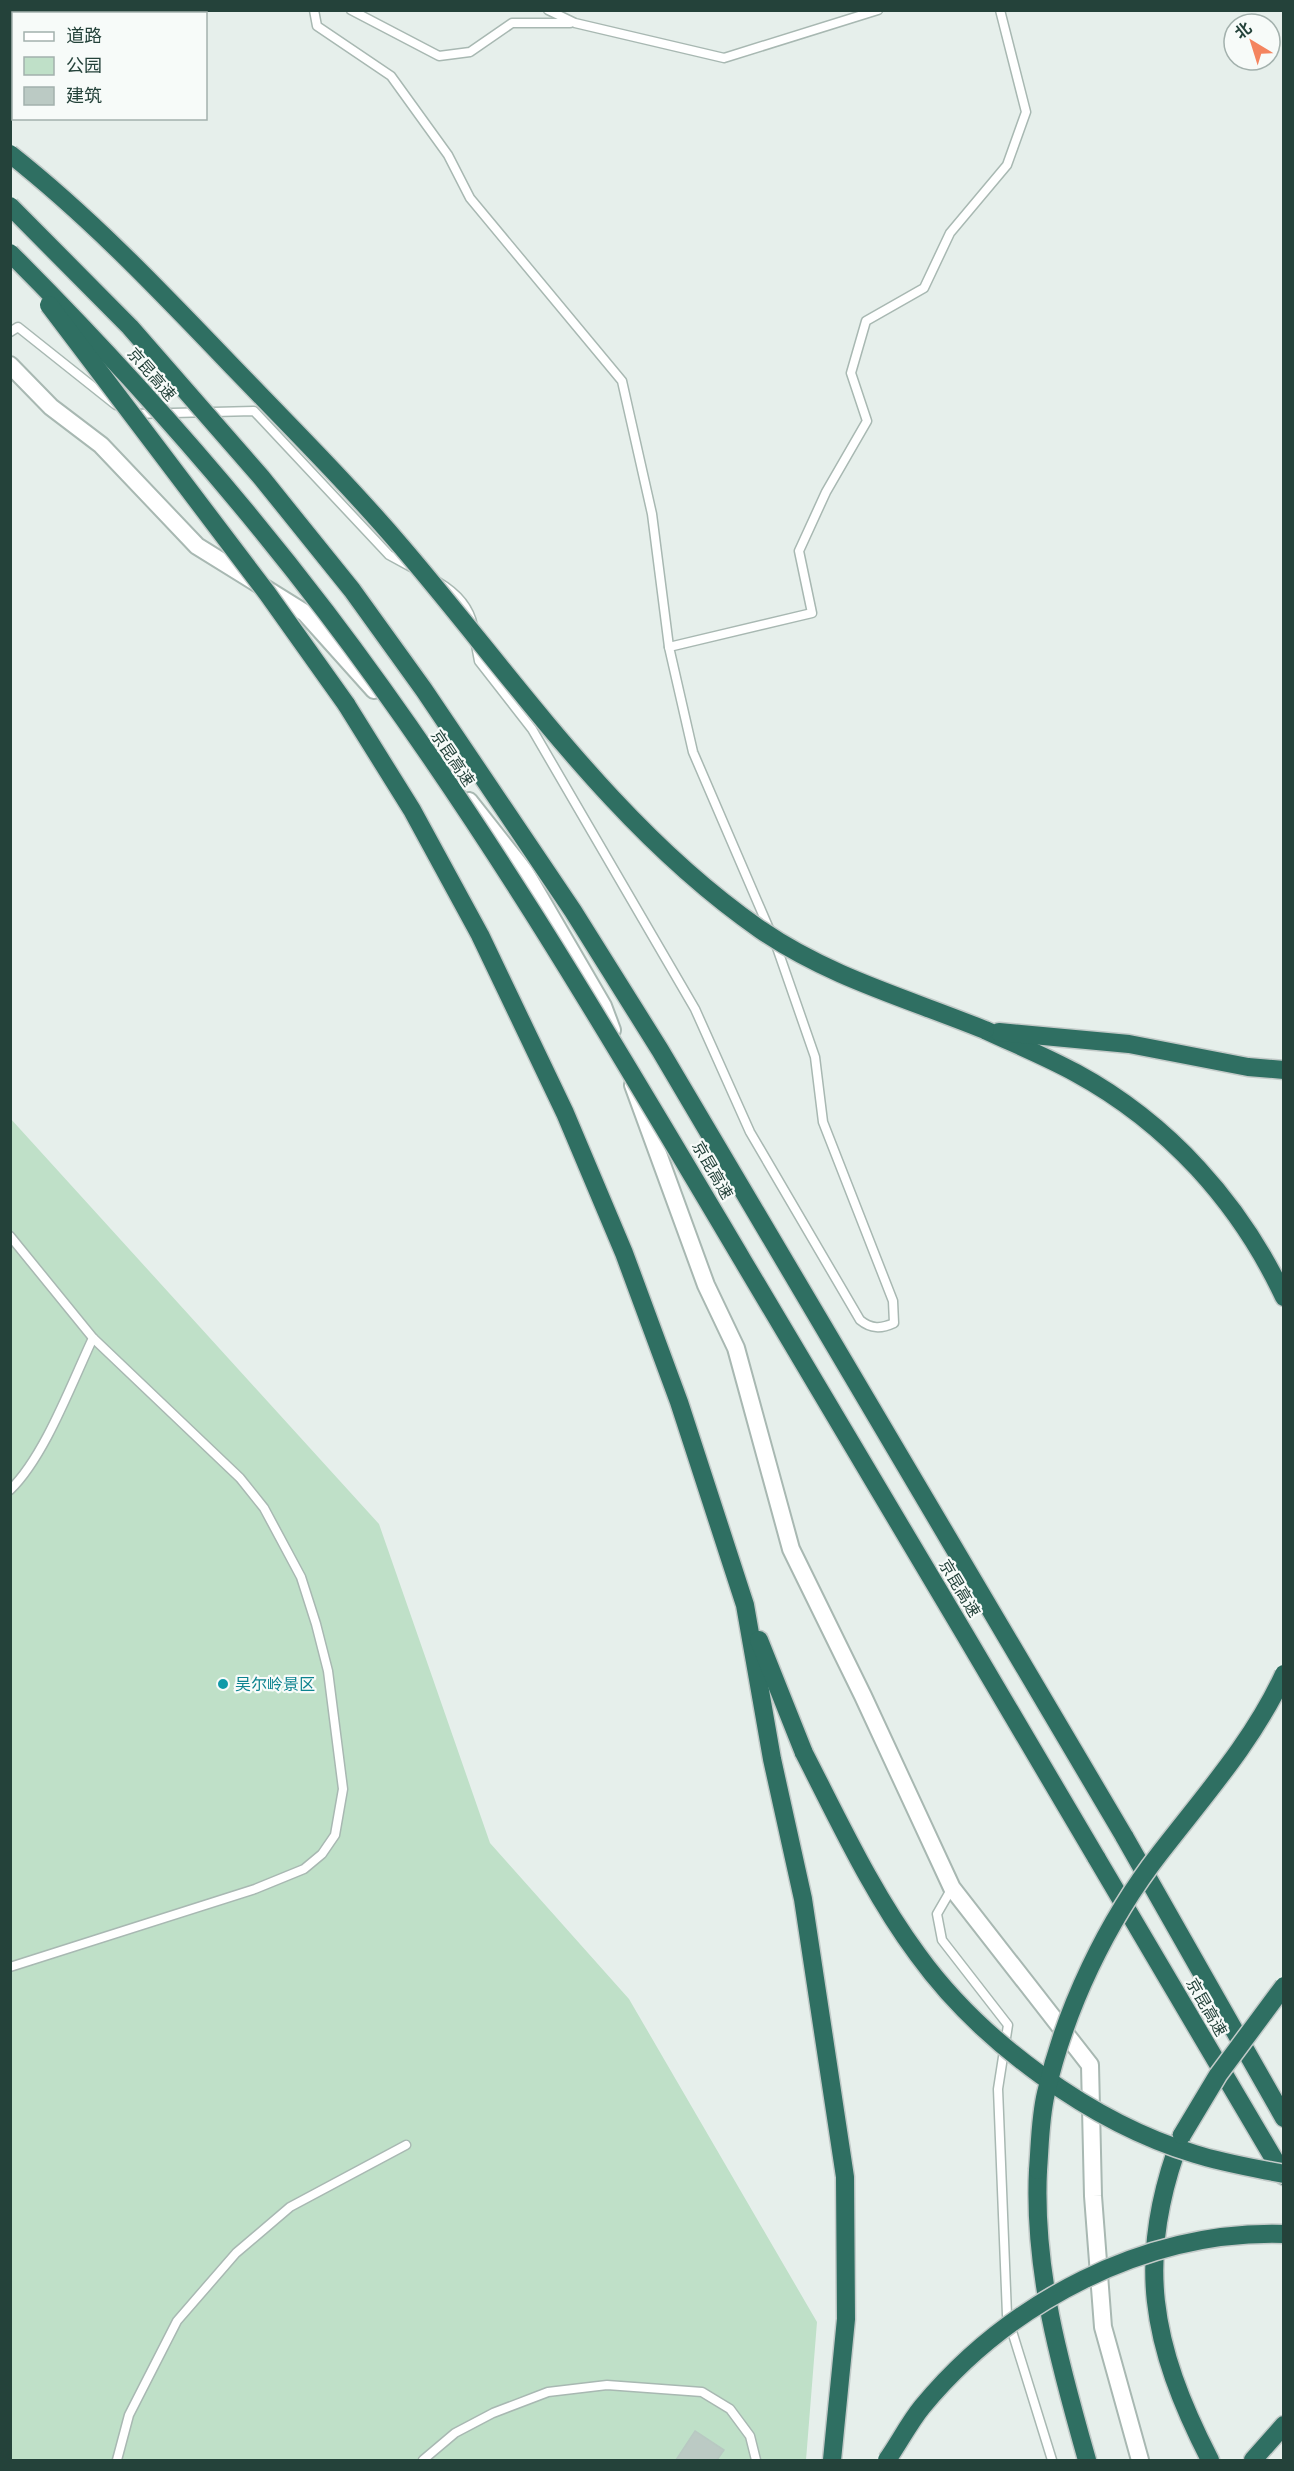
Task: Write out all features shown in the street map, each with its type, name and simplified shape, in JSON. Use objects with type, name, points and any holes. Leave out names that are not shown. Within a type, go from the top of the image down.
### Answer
[{"type":"highway","points":[[10,154],[131,263],[331,469],[400,545],[532,707],[632,822],[706,889],[762,930],[844,977],[985,1030],[1076,1073],[1123,1102],[1163,1132],[1196,1167],[1248,1231],[1284,1297]]},
{"type":"highway","name":"京昆高速","points":[[10,206],[123,319],[261,477],[352,590],[431,699],[573,911],[654,1041],[1124,1836],[1284,2118]]},
{"type":"highway","points":[[10,253],[267,593],[346,704],[412,810],[480,935],[565,1113],[624,1253],[679,1402],[745,1605],[804,1753],[871,1880],[918,1956],[970,2016],[998,2042],[1032,2069],[1124,2125],[1195,2155],[1284,2175]]},
{"type":"highway","name":"京昆高速","points":[[10,253],[105,350],[277,550],[366,666],[544,930],[637,1078],[1284,2175]]},
{"type":"highway","points":[[985,1030],[1129,1044],[1248,1067],[1284,1070]]},
{"type":"highway","points":[[745,1605],[772,1759],[802,1899],[845,2178],[846,2319],[832,2460]]},
{"type":"highway","points":[[1087,2460],[1058,2358],[1044,2287],[1037,2197],[1046,2094],[1055,2060],[1092,1964],[1129,1896],[1232,1762],[1284,1674]]},
{"type":"highway","points":[[1210,2460],[1173,2382],[1159,2329],[1154,2301],[1153,2272],[1161,2200],[1182,2135],[1218,2075],[1284,1986]]},
{"type":"highway","points":[[888,2460],[921,2408],[966,2360],[1003,2327],[1062,2290],[1118,2264],[1171,2248],[1205,2241],[1284,2234]]},
{"type":"highway","points":[[1253,2460],[1284,2426]]},
{"type":"street","points":[[10,365],[51,406],[101,445],[197,546],[305,613],[451,780],[525,872],[603,1006],[706,1285],[736,1348],[791,1549],[863,1696],[952,1888],[1090,2065],[1093,2196],[1103,2327],[1140,2460]]},
{"type":"lane","points":[[10,332],[18,327],[128,414],[254,411],[389,555],[449,588],[471,612],[479,661],[532,729],[695,1009],[756,1142],[860,1320],[869,1327],[885,1327],[894,1323],[892,1301],[823,1122],[815,1057],[776,944],[693,752],[669,647],[652,514],[622,381],[470,198],[448,155],[391,76],[316,26],[314,10]]},
{"type":"lane","points":[[351,10],[439,56],[470,52],[512,23],[575,22]]},
{"type":"lane","points":[[548,10],[575,22],[724,58],[878,10]]},
{"type":"lane","points":[[669,647],[812,613],[799,551],[826,492],[867,421],[851,373],[866,321],[924,288],[950,233],[1007,165],[1026,112],[1000,10]]},
{"type":"lane","points":[[10,1236],[93,1338],[240,1478],[264,1508],[286,1545],[301,1577],[328,1671],[343,1789],[341,1813],[335,1835],[322,1854],[304,1869],[255,1889],[10,1967]]},
{"type":"lane","points":[[10,1490],[31,1463],[47,1434],[93,1338]]},
{"type":"lane","points":[[952,1888],[937,1914],[942,1940],[1008,2025],[998,2089],[1007,2314],[1052,2460]]},
{"type":"lane","points":[[117,2460],[129,2415],[177,2321],[236,2253],[290,2207],[406,2145]]},
{"type":"lane","points":[[423,2460],[455,2433],[493,2413],[548,2392],[607,2385],[702,2392],[730,2409],[750,2436],[756,2460]]},
{"type":"green space","name":"吴尔岭景区","points":[[10,1118],[379,1524],[490,1843],[629,1999],[817,2322],[806,2460],[11,2460]]},
{"type":"building","points":[[695,2431],[724,2450],[717,2460],[676,2460]]},
{"type":"place","name":"吴尔岭景区","points":[[223,1684]]}]
